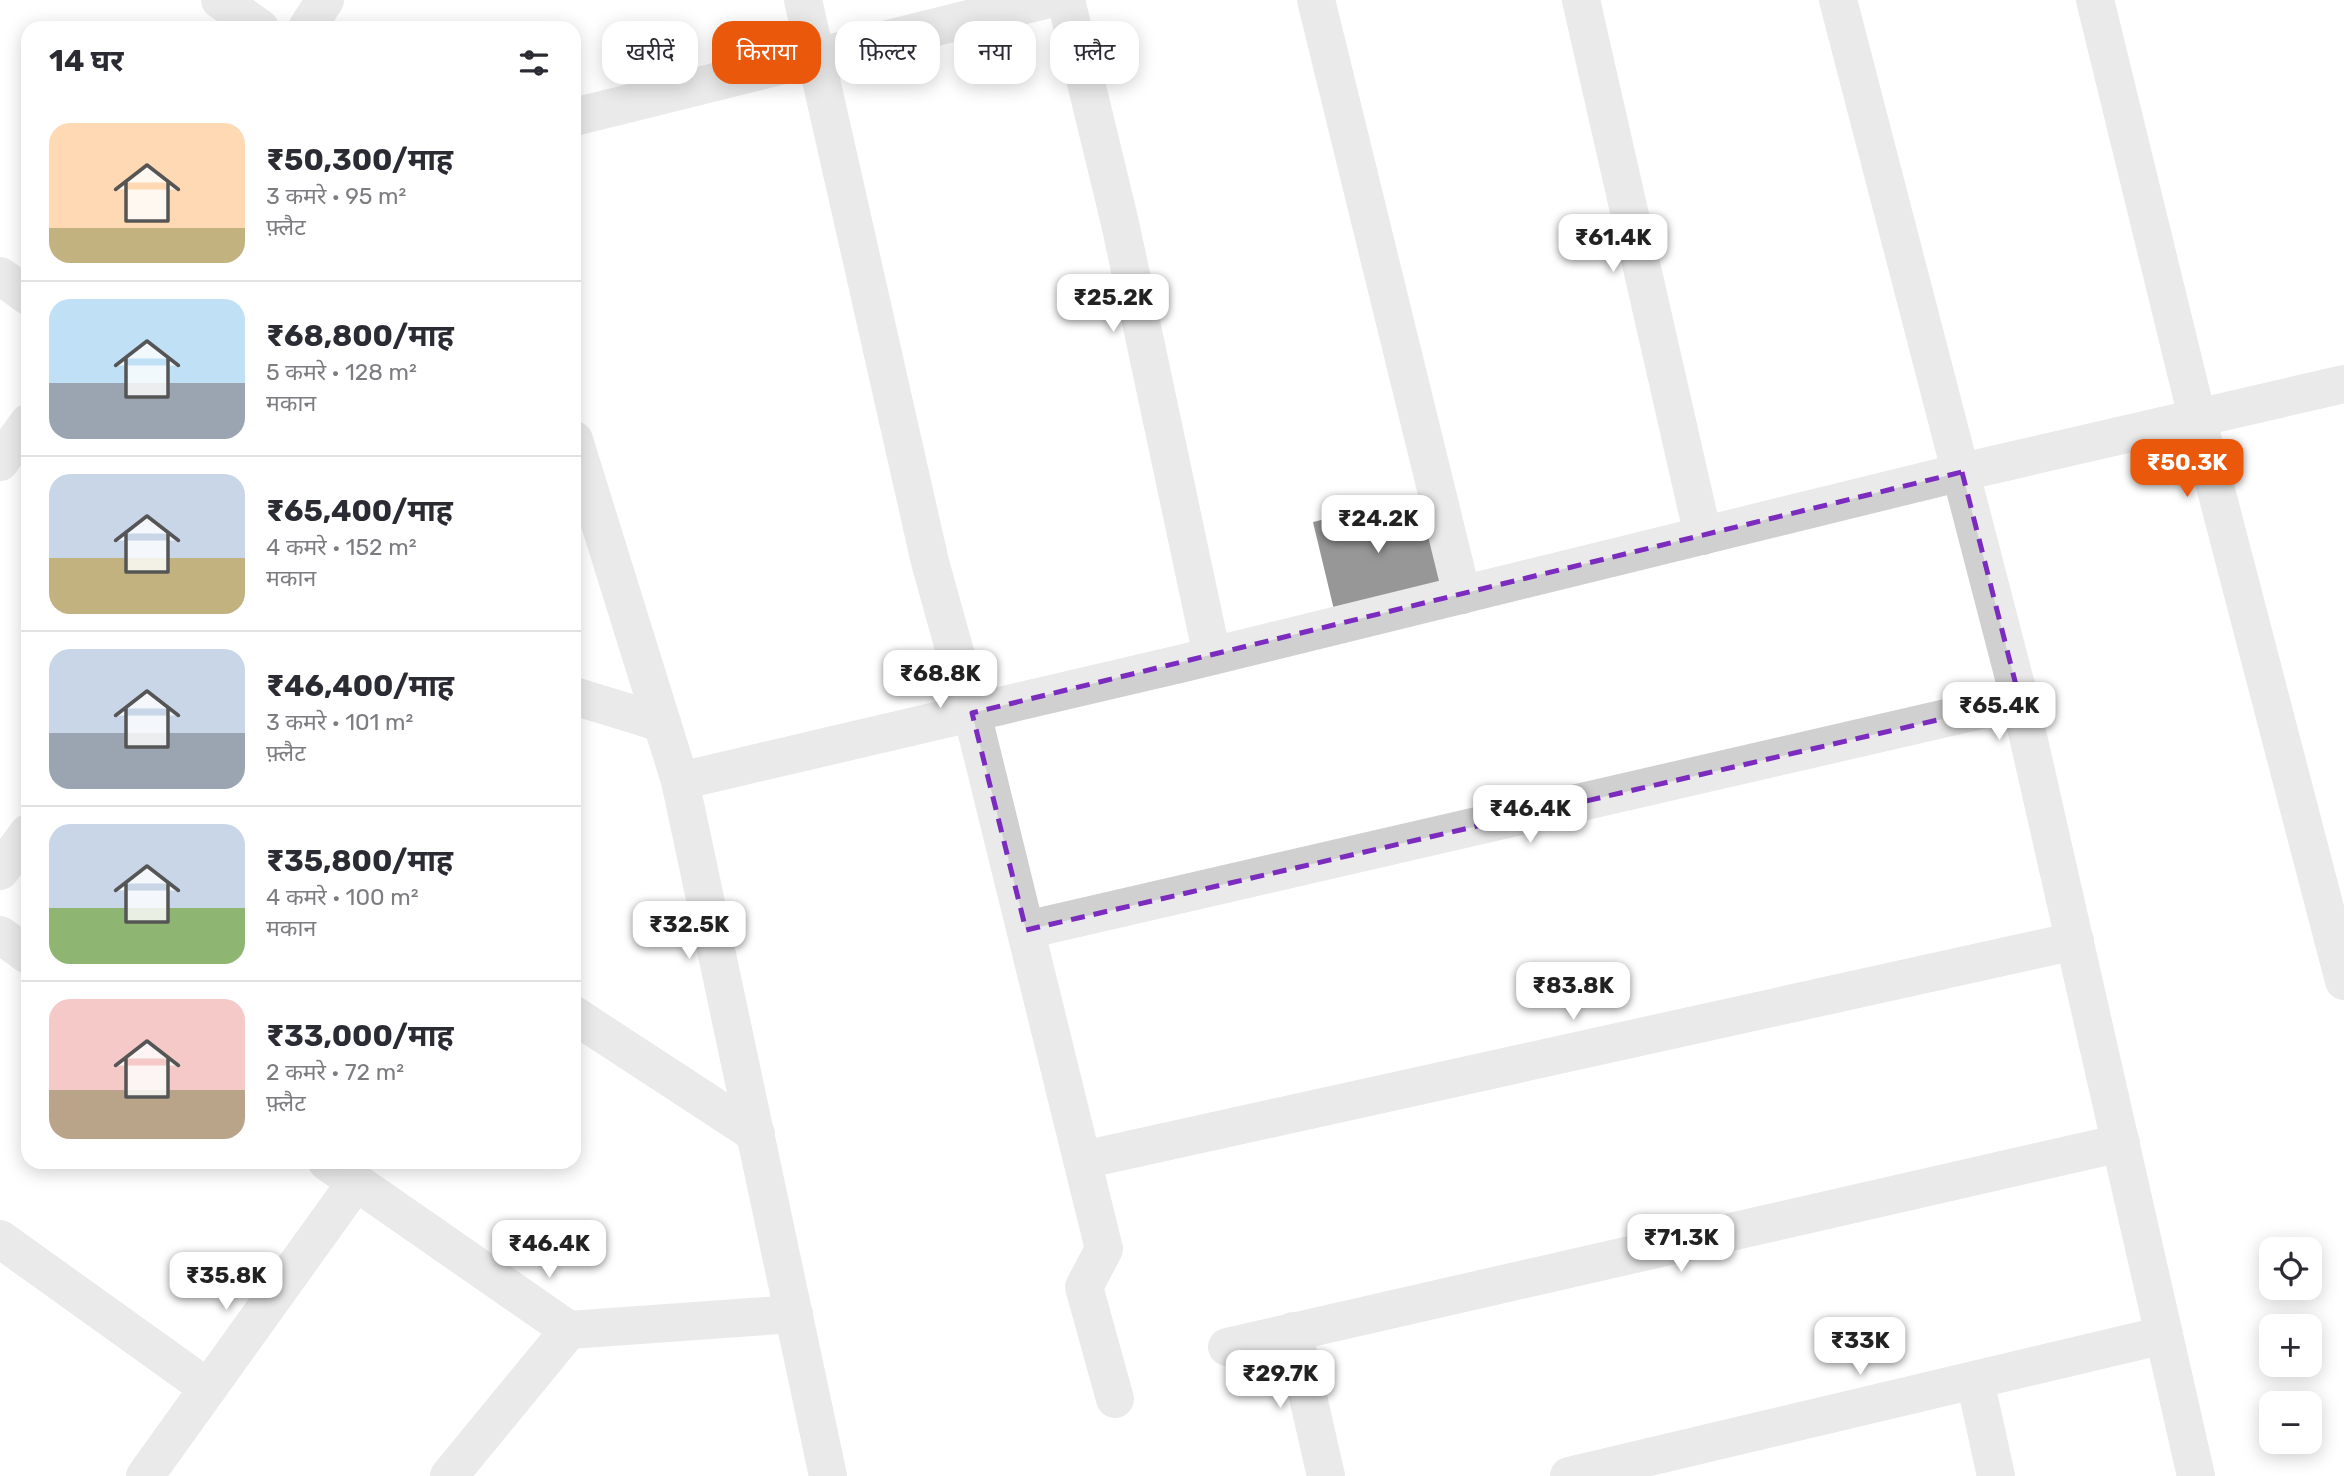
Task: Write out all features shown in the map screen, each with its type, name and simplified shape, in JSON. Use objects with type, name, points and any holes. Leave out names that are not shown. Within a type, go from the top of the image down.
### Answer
[{"type":"street","points":[[220,0],[250,21]]},
{"type":"street","points":[[311,21],[324,0]]},
{"type":"street","points":[[803,0],[809,21]]},
{"type":"street","points":[[821,55],[1045,0]]},
{"type":"street","points":[[1066,0],[1120,223],[1212,656]]},
{"type":"street","points":[[1316,0],[1462,595]]},
{"type":"street","points":[[1581,0],[1703,536]]},
{"type":"street","points":[[1838,0],[2020,701],[2196,1476]]},
{"type":"street","points":[[2095,0],[2197,418],[2344,981]]},
{"type":"street","points":[[821,70],[930,562],[972,713],[1104,1249],[1084,1287],[1115,1399]]},
{"type":"street","points":[[581,115],[712,82]]},
{"type":"street","points":[[0,276],[21,291]]},
{"type":"street","points":[[680,781],[1212,656],[1962,472],[2344,384]]},
{"type":"street","points":[[0,463],[21,433]]},
{"type":"street","points":[[581,463],[680,781],[828,1476]]},
{"type":"street","points":[[581,698],[662,723]]},
{"type":"street","points":[[1026,930],[2020,701]]},
{"type":"street","points":[[0,872],[21,844]]},
{"type":"street","points":[[0,935],[21,950]]},
{"type":"street","points":[[1083,1160],[2075,941]]},
{"type":"street","points":[[581,1020],[756,1134]]},
{"type":"street","points":[[1227,1346],[2121,1143]]},
{"type":"street","points":[[145,1476],[208,1388],[341,1172],[569,1330],[794,1314]]},
{"type":"street","points":[[0,1239],[208,1388]]},
{"type":"street","points":[[449,1476],[569,1330]]},
{"type":"street","points":[[1293,1331],[1326,1476]]},
{"type":"street","points":[[1569,1476],[1671,1464],[1975,1380],[2164,1335]]},
{"type":"street","points":[[1975,1380],[1996,1476]]},
{"type":"highlighted area","points":[[1962,472],[2020,701],[1026,930],[972,713]]},
{"type":"building","points":[[1420,496],[1442,588],[1335,614],[1313,522]]}]
